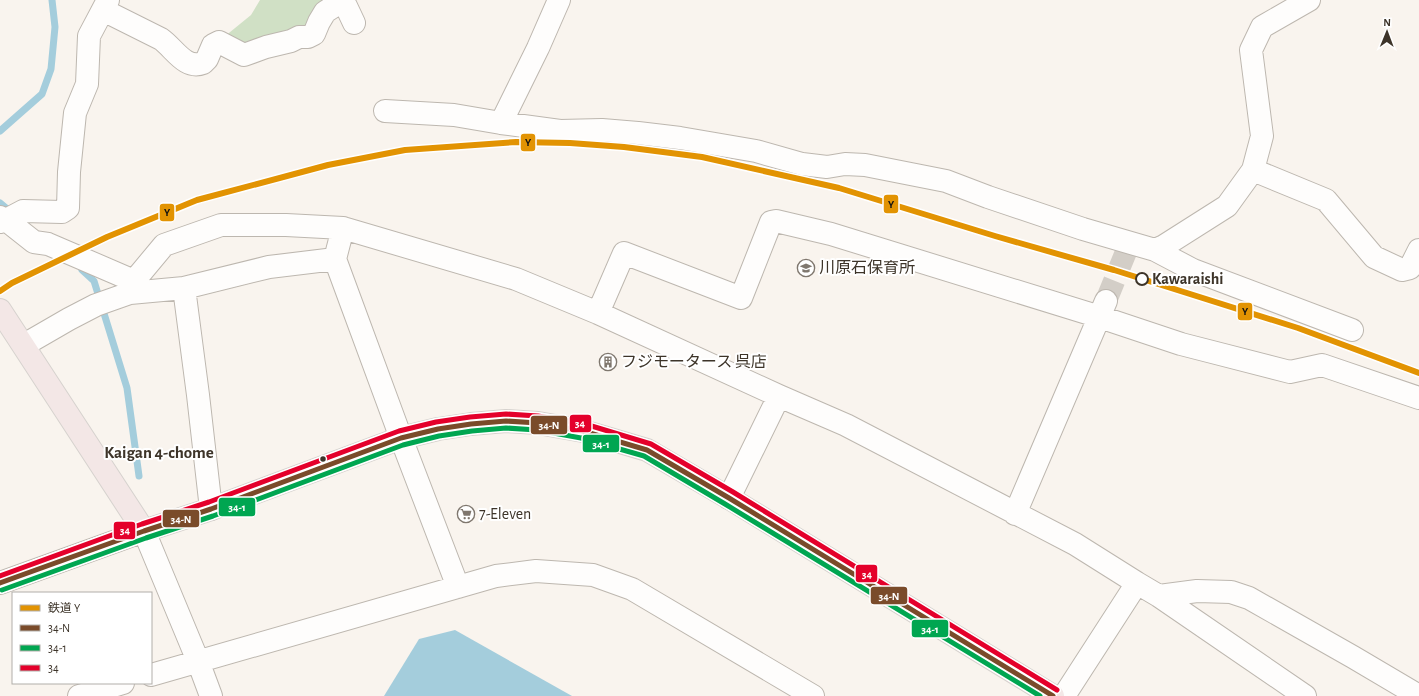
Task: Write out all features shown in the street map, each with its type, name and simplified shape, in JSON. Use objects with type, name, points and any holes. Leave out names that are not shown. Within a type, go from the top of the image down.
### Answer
[{"type":"highway","points":[[0,310],[144,531],[211,509],[401,438],[438,429],[470,424],[506,421],[538,423],[583,431],[647,450],[729,498],[1053,696]]},
{"type":"street","points":[[501,124],[538,48],[559,0]]},
{"type":"street","points":[[1155,250],[1164,246],[1227,206],[1253,170],[1262,136],[1251,50],[1262,27],[1309,0]]},
{"type":"street","points":[[8,218],[62,212],[68,208],[69,172],[75,113],[87,84],[89,36],[105,5],[161,39],[193,65],[203,63],[213,45],[219,42],[244,55],[266,47],[291,41],[299,37],[308,37],[314,34],[325,12],[339,3],[344,2],[354,23]]},
{"type":"street","points":[[385,111],[454,115],[501,124],[560,131],[602,130],[680,138],[756,151],[802,164],[827,167],[845,164],[865,165],[946,181],[988,197],[1075,226],[1155,250],[1193,270],[1352,330]]},
{"type":"street","points":[[1253,170],[1326,200],[1374,257],[1402,270],[1410,268],[1419,250]]},
{"type":"street","points":[[8,218],[34,242],[48,244],[132,287],[184,288],[269,267],[335,259]]},
{"type":"street","points":[[598,313],[624,253],[741,298],[771,222],[776,221],[831,234],[1103,309],[1180,344],[1290,372],[1322,365],[1419,398]]},
{"type":"street","points":[[24,345],[69,319],[132,287],[164,244],[221,225],[286,225],[343,228],[516,279],[598,313],[846,425],[1074,544],[1159,596],[1305,696]]},
{"type":"street","points":[[343,228],[335,259],[458,587]]},
{"type":"street","points":[[184,288],[211,509]]},
{"type":"street","points":[[1015,514],[1103,309]]},
{"type":"street","points":[[729,498],[779,396]]},
{"type":"street","points":[[0,583],[144,531],[211,696]]},
{"type":"street","points":[[152,675],[496,576],[536,571],[593,575],[632,589],[813,696]]},
{"type":"street","points":[[1064,696],[1137,583]]},
{"type":"street","points":[[1159,596],[1197,591],[1231,592],[1249,598],[1419,696]]},
{"type":"street","points":[[79,696],[120,684]]},
{"type":"green space","points":[[260,0],[335,0],[309,26],[248,50],[224,37],[251,15]]},
{"type":"water","points":[[455,630],[572,696],[384,696],[419,639]]},
{"type":"waterway","points":[[0,131],[42,94],[51,69],[55,27],[52,0]]},
{"type":"waterway","points":[[0,203],[12,213]]},
{"type":"waterway","points":[[82,270],[94,281],[127,388],[139,476]]},
{"type":"tunnel","points":[[1106,301],[1130,242]]},
{"type":"rail line","name":"Y","points":[[0,291],[12,283],[107,237],[197,200],[328,165],[405,150],[516,142],[570,143],[624,147],[702,157],[839,188],[995,236],[1114,270],[1298,328],[1419,373]]},
{"type":"transit line","name":"34","points":[[0,576],[142,524],[209,502],[399,431],[436,422],[470,417],[506,414],[538,416],[585,424],[651,444],[733,492],[1057,690]]},
{"type":"transit line","name":"34-N","points":[[0,583],[144,531],[211,509],[401,438],[438,429],[471,424],[506,421],[538,423],[583,431],[647,450],[729,498],[1053,696]]},
{"type":"transit line","name":"34-1","points":[[2,590],[146,538],[213,516],[403,445],[439,436],[472,431],[506,428],[537,430],[581,438],[644,456],[1040,696]]},
{"type":"place","name":"川原石保育所","points":[[806,268]]},
{"type":"place","name":"Kawaraishi","points":[[1142,279]]},
{"type":"place","name":"フジモータース 呉店","points":[[608,362]]},
{"type":"place","name":"7-Eleven","points":[[466,514]]},
{"type":"district","name":"Kaigan 4-chome","points":[[159,452]]}]
